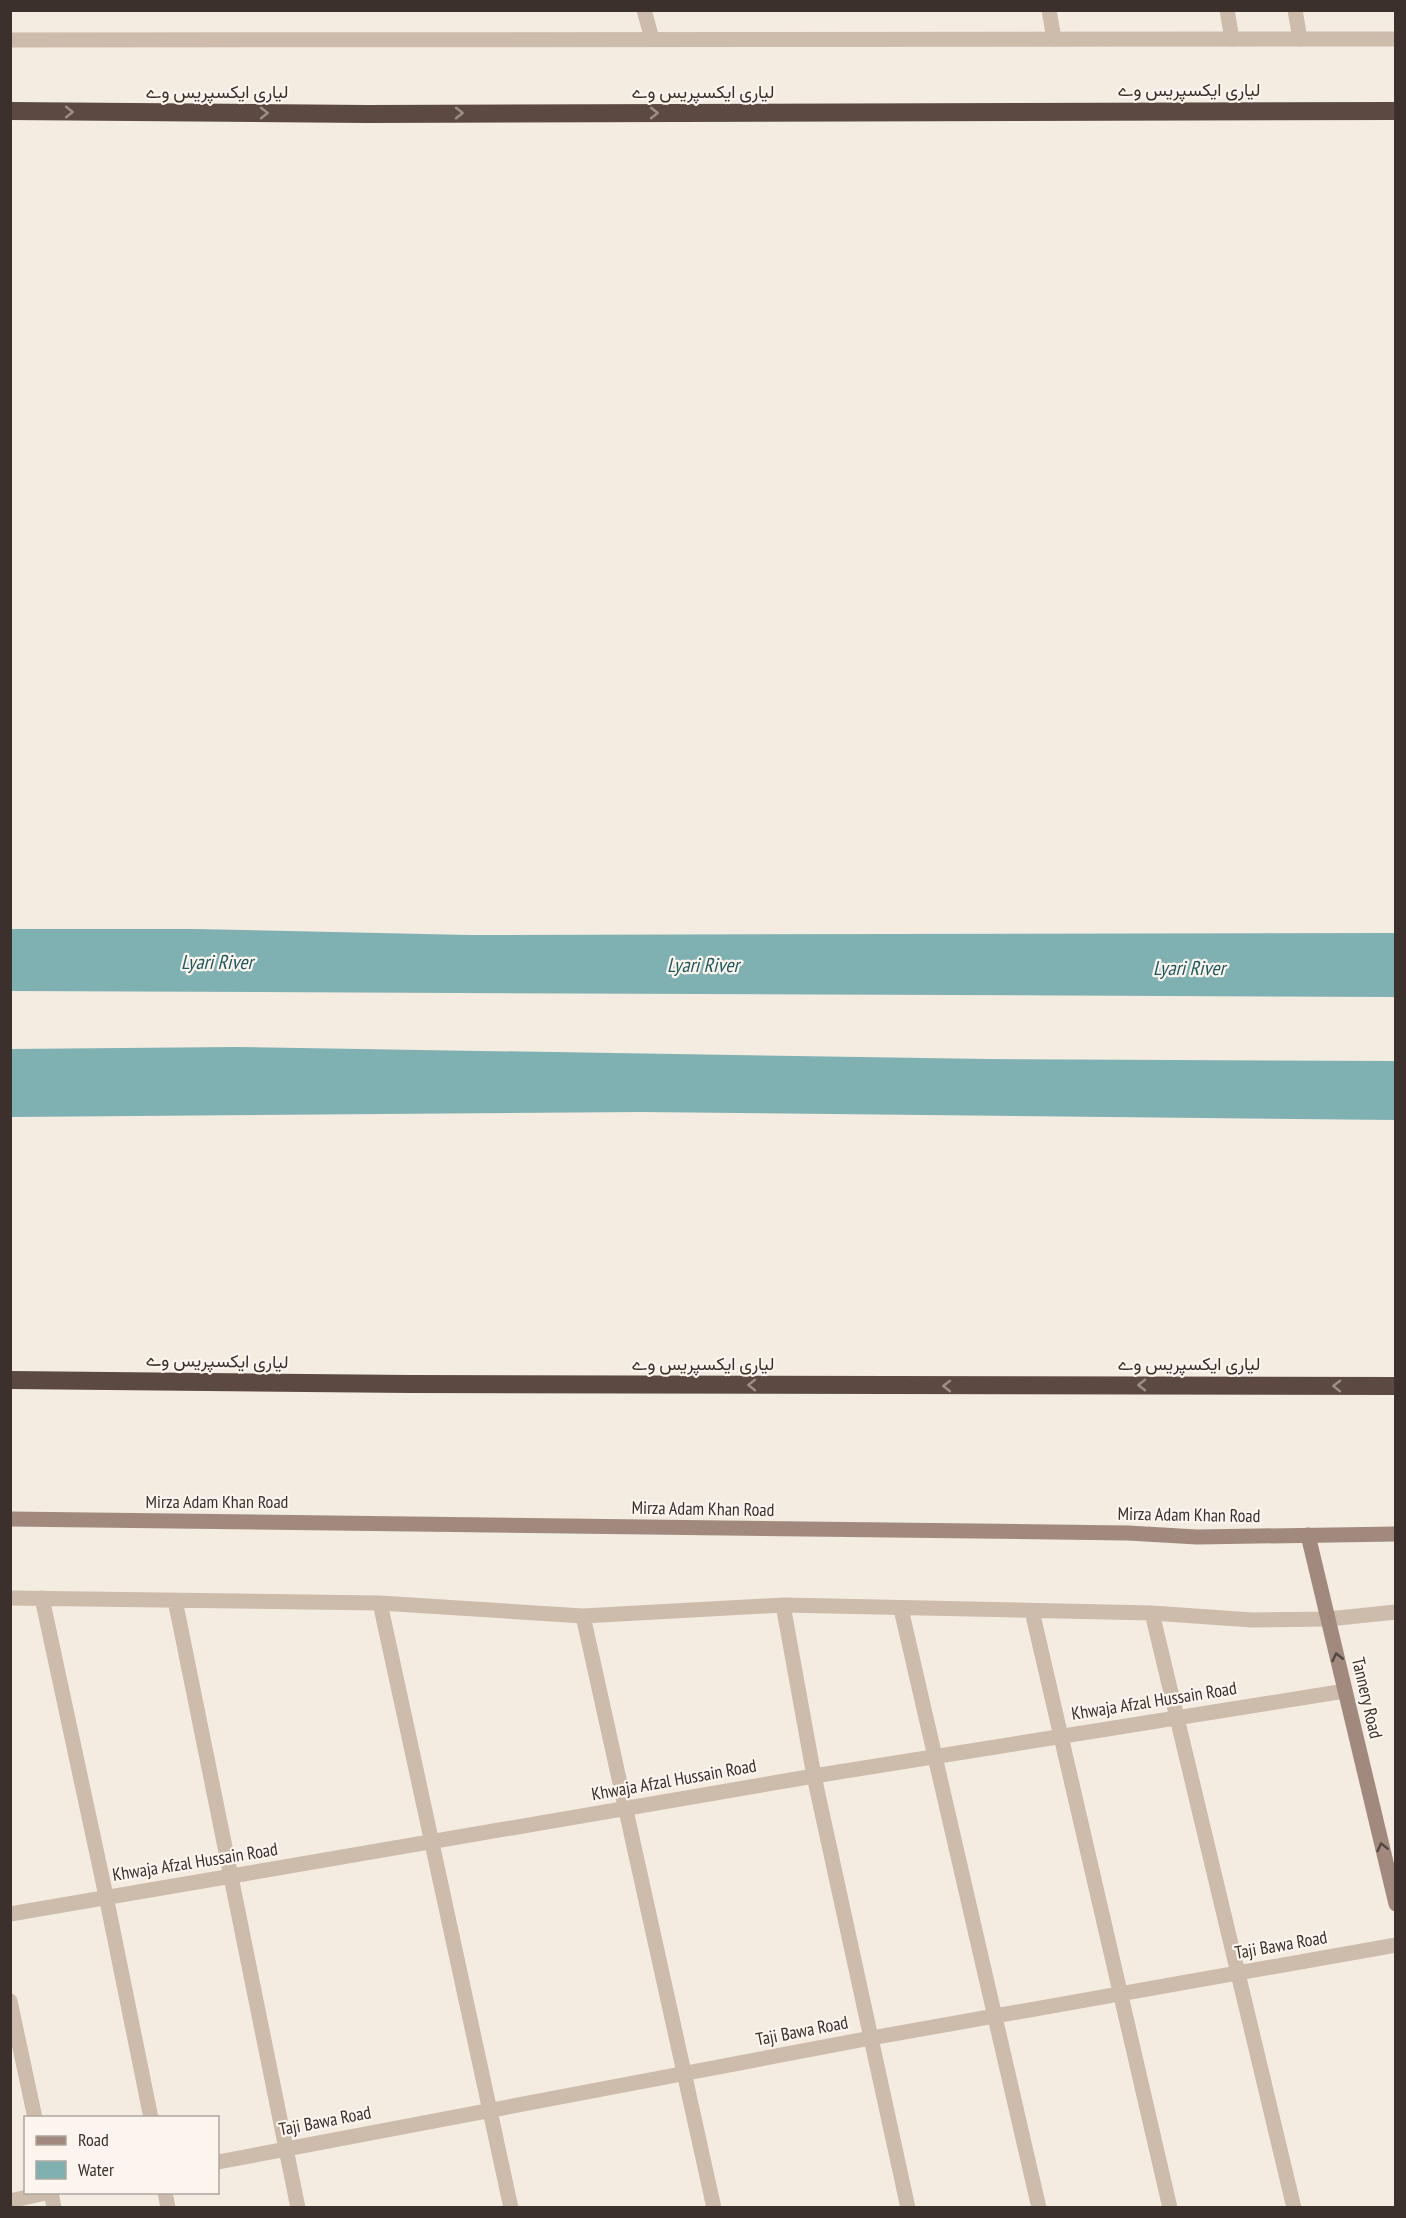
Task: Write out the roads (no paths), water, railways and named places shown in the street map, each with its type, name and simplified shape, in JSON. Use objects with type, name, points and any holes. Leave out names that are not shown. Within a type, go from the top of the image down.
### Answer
[{"type":"highway","name":"لیاری ایکسپریس وے","points":[[10,111],[367,114],[1395,111]]},
{"type":"highway","name":"لیاری ایکسپریس وے","points":[[10,1380],[327,1384],[1395,1386]]},
{"type":"main road","name":"Mirza Adam Khan Road","points":[[10,1519],[1128,1533],[1197,1537],[1395,1534]]},
{"type":"main road","name":"Tannery Road","points":[[1308,1535],[1395,1904]]},
{"type":"street","points":[[644,10],[652,39]]},
{"type":"street","points":[[1049,10],[1054,39]]},
{"type":"street","points":[[1227,10],[1232,39]]},
{"type":"street","points":[[1295,10],[1300,39]]},
{"type":"street","points":[[10,40],[1395,39]]},
{"type":"street","points":[[10,1598],[380,1603],[583,1616],[783,1605],[1152,1613],[1252,1620],[1328,1619],[1395,1612]]},
{"type":"street","points":[[42,1598],[151,2116]]},
{"type":"street","points":[[175,1600],[298,2208]]},
{"type":"street","points":[[380,1603],[511,2208]]},
{"type":"street","points":[[783,1605],[814,1776],[908,2208]]},
{"type":"street","points":[[901,1609],[1039,2208]]},
{"type":"street","points":[[1032,1611],[1170,2208]]},
{"type":"street","points":[[1152,1613],[1294,2208]]},
{"type":"street","points":[[583,1616],[714,2208]]},
{"type":"street","name":"Khwaja Afzal Hussain Road","points":[[10,1914],[814,1776],[1345,1690]]},
{"type":"street","name":"Taji Bawa Road","points":[[219,2162],[685,2072],[1395,1945]]},
{"type":"street","points":[[10,2001],[35,2116]]},
{"type":"street","points":[[10,2201],[46,2194]]},
{"type":"water","name":"Lyari River","points":[[11,929],[194,929],[469,935],[1395,933],[1396,997],[11,991]]},
{"type":"water","points":[[235,1047],[988,1059],[1395,1061],[1395,1120],[640,1112],[11,1117],[11,1049]]}]
